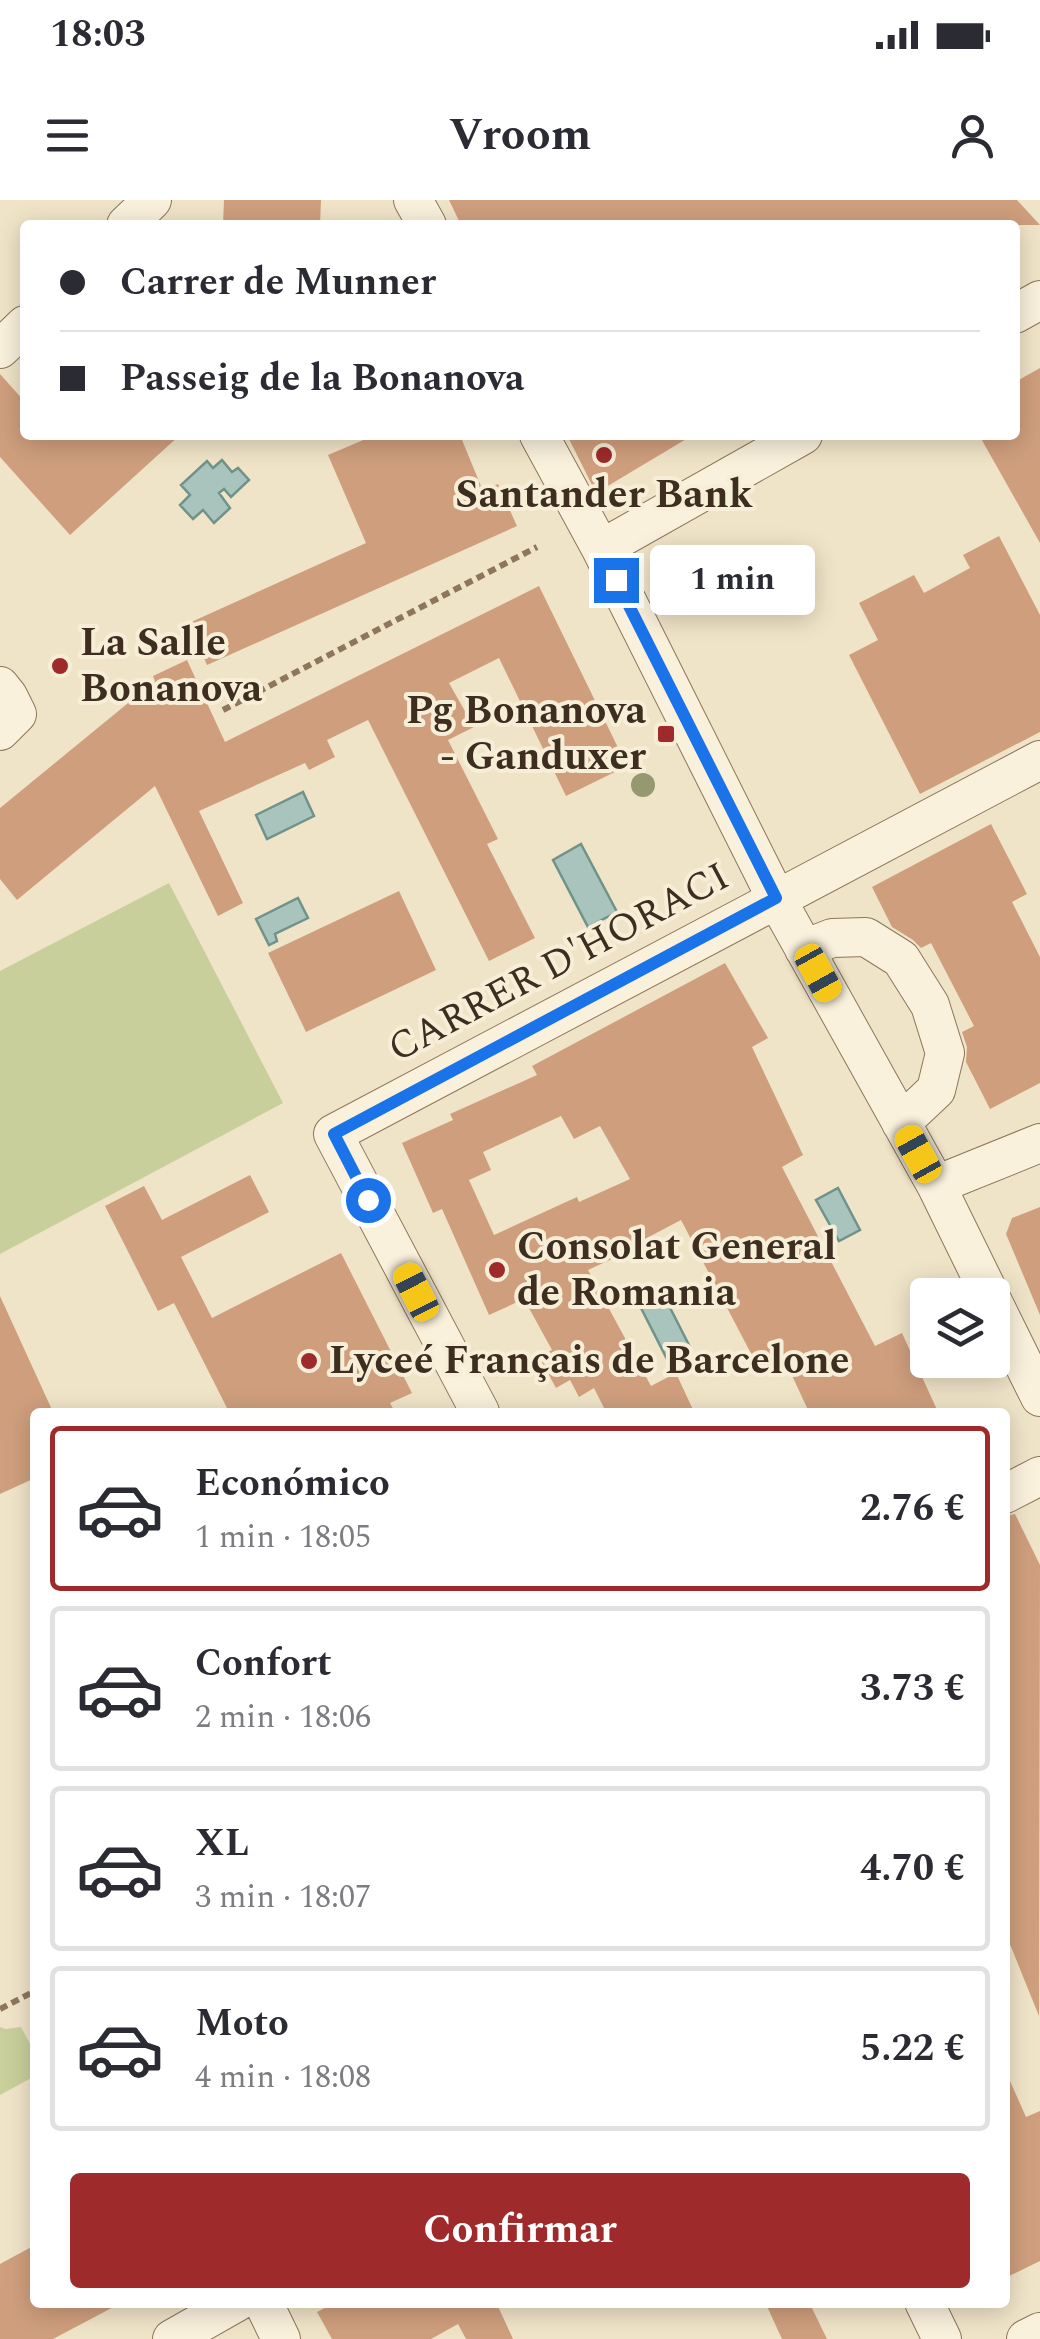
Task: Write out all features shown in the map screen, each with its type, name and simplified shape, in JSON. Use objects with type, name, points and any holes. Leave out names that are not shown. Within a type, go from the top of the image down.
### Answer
[{"type":"street","points":[[131,220],[152,200]]},
{"type":"street","points":[[0,350],[20,330]]},
{"type":"street","points":[[543,440],[776,898],[936,1185],[981,1278]]},
{"type":"street","points":[[601,549],[793,440]]},
{"type":"street","points":[[0,686],[17,714],[0,731]]},
{"type":"street","name":"CARRER D'HORACI","points":[[478,1408],[334,1134],[1040,760]]},
{"type":"street","points":[[804,949],[832,938],[866,937],[901,959],[930,1004],[946,1054],[936,1090],[901,1123]]},
{"type":"street","points":[[936,1185],[1040,1143]]},
{"type":"street","points":[[1010,1336],[1040,1397]]},
{"type":"street","points":[[1010,1491],[1040,1476]]},
{"type":"street","points":[[172,2339],[226,2308]]},
{"type":"street","points":[[266,2308],[281,2339]]},
{"type":"street","points":[[927,2308],[942,2339]]},
{"type":"street","points":[[1026,2339],[1040,2332]]},
{"type":"path","points":[[224,710],[536,547]]},
{"type":"path","points":[[0,2009],[30,1994]]},
{"type":"green space","points":[[169,883],[283,1103],[0,1254],[0,971]]},
{"type":"green space","points":[[0,2027],[21,2027],[30,2044],[30,2079],[0,2095]]},
{"type":"water","points":[[222,460],[232,472],[238,468],[249,480],[231,497],[224,489],[219,493],[230,508],[214,523],[203,510],[193,519],[180,505],[190,495],[181,485],[207,461],[213,468]]},
{"type":"water","points":[[303,792],[314,816],[267,839],[256,815]]},
{"type":"water","points":[[581,844],[617,912],[588,927],[553,860]]},
{"type":"water","points":[[298,898],[308,918],[275,934],[277,941],[269,945],[256,919]]},
{"type":"water","points":[[838,1188],[860,1230],[839,1241],[816,1200]]},
{"type":"water","points":[[662,1292],[691,1349],[668,1361],[639,1304]]},
{"type":"building","points":[[224,200],[321,200],[320,220],[223,220]]},
{"type":"building","points":[[449,200],[1017,200],[1040,225],[1020,225],[1020,220],[459,220]]},
{"type":"building","points":[[1040,368],[1040,543],[982,440],[1020,440],[1020,379]]},
{"type":"building","points":[[0,374],[20,396],[20,440],[174,440],[70,535],[0,457]]},
{"type":"building","points":[[363,440],[462,440],[483,491],[498,484],[517,526],[207,665],[189,623],[366,543],[328,455]]},
{"type":"building","points":[[570,440],[685,440],[596,493]]},
{"type":"building","points":[[999,536],[1040,615],[1040,732],[920,794],[849,655],[878,640],[859,603],[914,575],[924,593],[970,568],[963,555]]},
{"type":"building","points":[[539,586],[627,766],[566,796],[499,658],[449,683],[474,727],[448,740],[498,839],[487,844],[535,938],[489,961],[368,720],[327,740],[335,757],[309,770],[305,763],[199,811],[243,903],[218,916],[155,786],[17,900],[0,879],[0,808],[155,681],[153,676],[187,660],[225,742]]},
{"type":"building","points":[[991,824],[1027,894],[1012,902],[1040,957],[1040,1083],[990,1109],[966,1062],[962,1032],[974,1026],[931,943],[921,948],[892,927],[872,887]]},
{"type":"building","points":[[399,891],[436,970],[306,1032],[268,953]]},
{"type":"building","points":[[725,963],[768,1038],[752,1047],[803,1155],[782,1167],[875,1346],[902,1333],[910,1351],[910,1378],[923,1378],[936,1408],[807,1408],[780,1350],[756,1363],[681,1220],[588,1270],[651,1386],[676,1373],[692,1408],[604,1408],[594,1388],[579,1397],[570,1380],[556,1388],[539,1357],[552,1350],[524,1299],[489,1315],[442,1209],[433,1213],[402,1143],[453,1120],[450,1114],[537,1075],[532,1066]],"holes":[[[561,1116],[574,1139],[600,1126],[630,1179],[579,1202],[577,1197],[494,1235],[469,1180],[491,1170],[483,1152]]]},
{"type":"building","name":"Lyceé Français de Barcelone","points":[[250,1175],[269,1212],[181,1257],[212,1318],[341,1253],[412,1393],[390,1403],[393,1408],[227,1408],[174,1303],[158,1311],[105,1206],[144,1186],[162,1220]]},
{"type":"building","points":[[1040,1207],[1040,1315],[1006,1234],[1012,1218]]},
{"type":"building","points":[[0,1296],[51,1408],[30,1408],[30,1480],[0,1494]]},
{"type":"building","points":[[1015,1514],[1040,1565],[1039,2016],[1010,1944],[1010,1515]]},
{"type":"building","points":[[1010,2081],[1026,2117],[1040,2111],[1040,2261],[1010,2276]]},
{"type":"building","points":[[30,2248],[30,2308],[112,2308],[53,2339],[0,2339],[0,2264]]},
{"type":"building","points":[[325,2308],[499,2308],[513,2339],[466,2339],[458,2324],[431,2339],[332,2339],[317,2312]]},
{"type":"building","points":[[768,2308],[812,2308],[827,2339],[782,2339]]},
{"type":"place","name":"Santander Bank","points":[[604,455]]},
{"type":"place","name":"La Salle Bonanova","points":[[60,666]]},
{"type":"place","name":"Pg Bonanova - Ganduxer","points":[[666,734]]},
{"type":"place","name":"Consolat General de Romania","points":[[497,1270]]},
{"type":"place","name":"Lyceé Français de Barcelone","points":[[309,1361]]},
{"type":"route","points":[[368,1200],[334,1134],[776,898],[616,580]]}]
